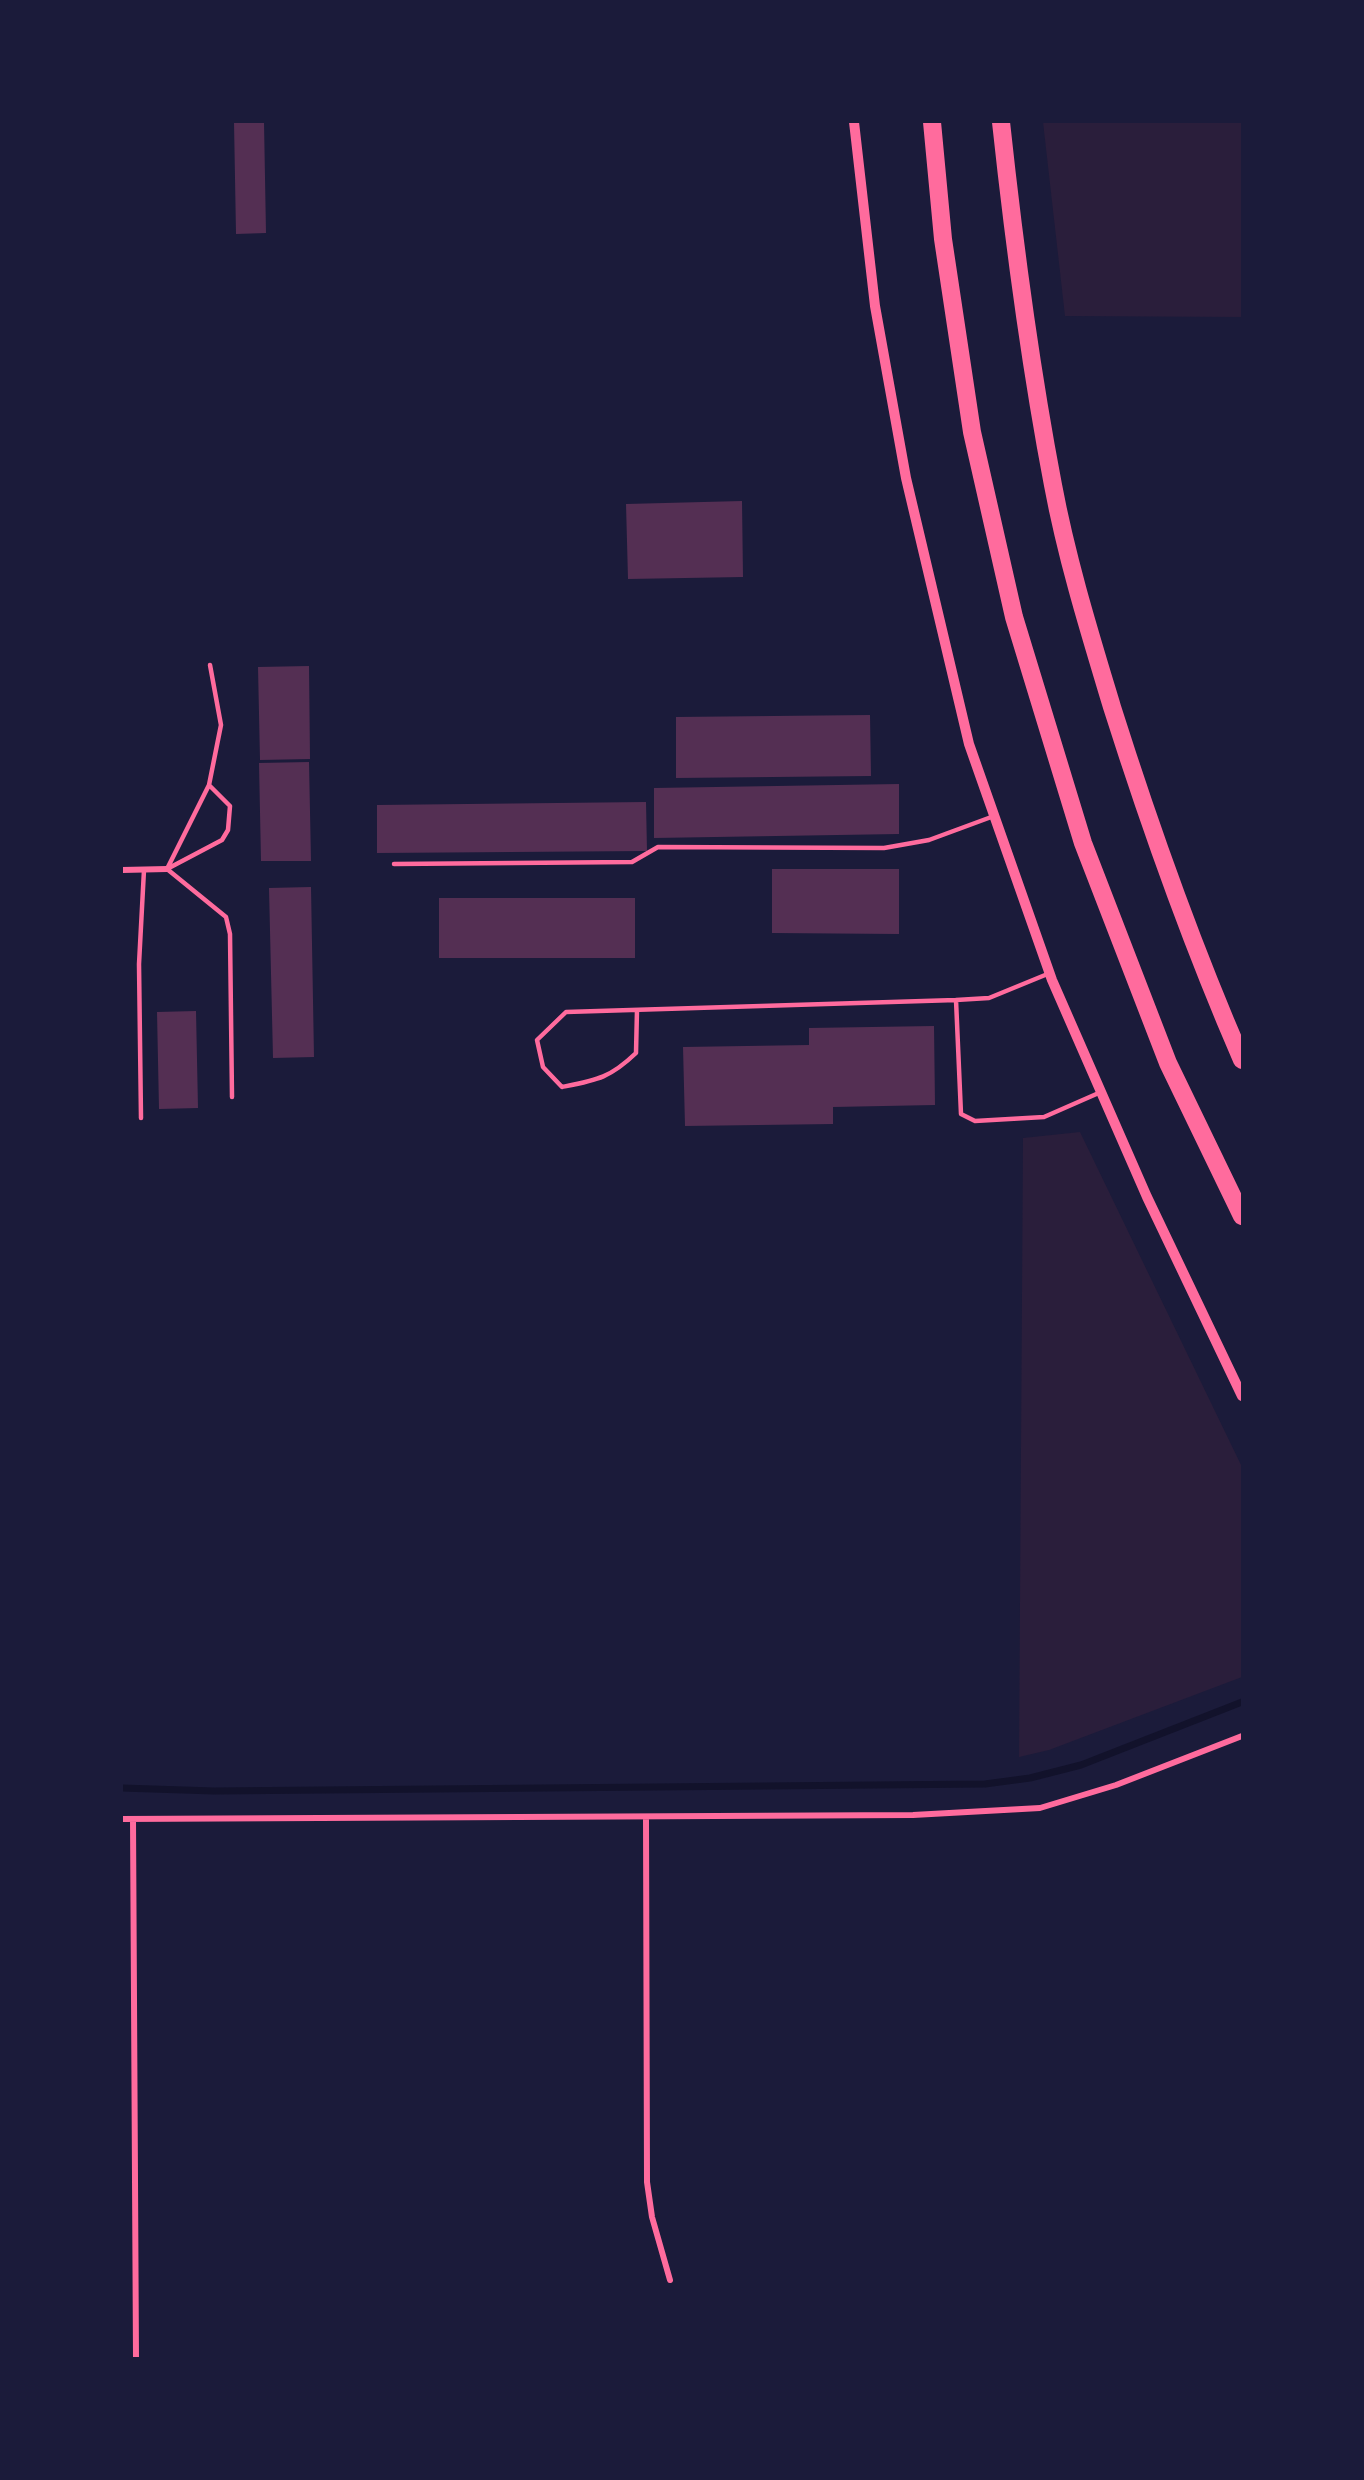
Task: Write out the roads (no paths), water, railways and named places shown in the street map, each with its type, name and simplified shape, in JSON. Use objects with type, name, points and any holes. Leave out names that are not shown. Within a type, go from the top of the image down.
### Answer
[{"type":"highway","points":[[932,122],[943,239],[972,432],[1014,618],[1083,843],[1168,1063],[1242,1216]]},
{"type":"highway","points":[[1001,122],[1013,235],[1053,486],[1092,641],[1143,805],[1202,966],[1242,1060]]},
{"type":"street","points":[[854,122],[875,306],[906,478],[969,744],[1050,973],[1147,1197],[1242,1396]]},
{"type":"street","points":[[122,870],[167,869]]},
{"type":"street","points":[[122,1819],[914,1815],[1040,1808],[1116,1785],[1242,1736]]},
{"type":"street","points":[[646,1818],[647,2182],[652,2217],[670,2280]]},
{"type":"street","points":[[133,1819],[136,2358]]},
{"type":"lane","points":[[167,869],[209,785],[220,725],[210,665]]},
{"type":"lane","points":[[167,869],[222,840],[228,830],[230,806],[209,785]]},
{"type":"lane","points":[[394,864],[632,862],[658,847],[884,848],[929,840],[994,816]]},
{"type":"lane","points":[[167,869],[226,917],[230,934],[232,1097]]},
{"type":"lane","points":[[141,1118],[138,964],[144,870]]},
{"type":"lane","points":[[637,1010],[636,1053],[620,1068],[599,1080],[562,1087],[543,1067],[537,1041],[567,1011],[989,998],[1050,973]]},
{"type":"lane","points":[[956,1000],[961,1114],[975,1120],[1044,1117],[1101,1092]]},
{"type":"waterway","points":[[122,1788],[214,1791],[985,1784],[1030,1778],[1081,1765],[1242,1702]]}]
